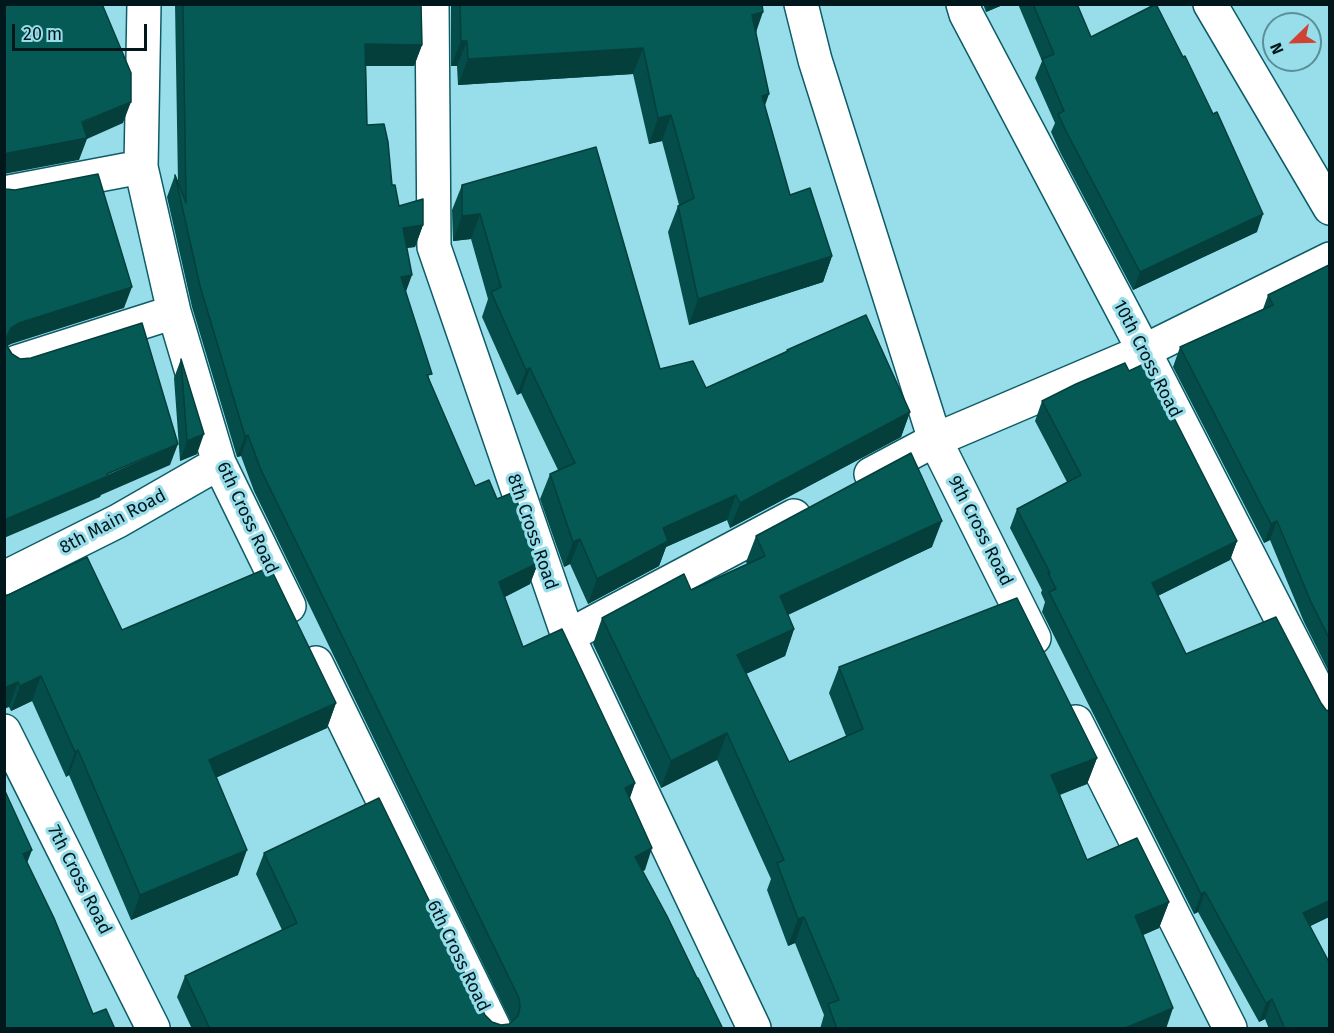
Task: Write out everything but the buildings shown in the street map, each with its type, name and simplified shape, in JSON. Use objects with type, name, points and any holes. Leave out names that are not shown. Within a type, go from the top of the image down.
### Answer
[{"type":"street","name":"6th Cross Road","points":[[144,4],[141,167],[174,312],[219,463],[494,1029]]},
{"type":"street","name":"8th Cross Road","points":[[432,4],[434,247],[568,636],[754,1029]]},
{"type":"street","name":"9th Cross Road","points":[[801,4],[815,60],[935,440],[1048,665]]},
{"type":"street","name":"10th Cross Road","points":[[963,4],[966,14],[1144,351],[1329,714]]},
{"type":"street","points":[[1210,4],[1329,208]]},
{"type":"street","points":[[4,193],[141,167]]},
{"type":"street","points":[[568,636],[935,440],[1144,351],[1329,260]]},
{"type":"street","points":[[17,362],[174,312]]},
{"type":"street","name":"8th Main Road","points":[[4,578],[118,521],[219,463]]},
{"type":"street","points":[[1064,697],[1230,1029]]},
{"type":"street","name":"7th Cross Road","points":[[4,731],[153,1029]]}]
